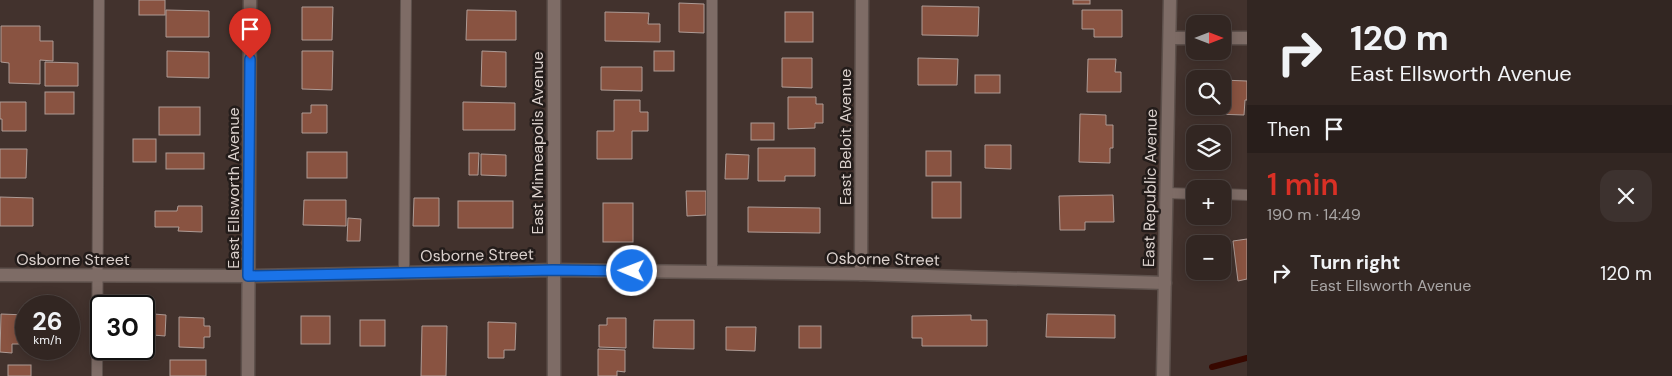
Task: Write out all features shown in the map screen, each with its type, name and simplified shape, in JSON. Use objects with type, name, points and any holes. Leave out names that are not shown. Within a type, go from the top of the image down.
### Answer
[{"type":"street","name":"East Ellsworth Avenue","points":[[248,376],[250,0]]},
{"type":"street","name":"East Minneapolis Avenue","points":[[554,0],[554,376]]},
{"type":"street","name":"East Beloit Avenue","points":[[861,274],[862,0]]},
{"type":"street","name":"East Republic Avenue","points":[[1163,376],[1170,0]]},
{"type":"street","points":[[1170,38],[1186,38]]},
{"type":"street","points":[[1231,38],[1247,38]]},
{"type":"street","name":"Osborne Street","points":[[0,275],[248,276],[553,270],[861,274],[1165,283]]},
{"type":"lane","points":[[97,376],[99,0]]},
{"type":"lane","points":[[404,272],[406,0]]},
{"type":"lane","points":[[712,0],[712,272]]},
{"type":"lane","points":[[1166,193],[1186,194]]},
{"type":"lane","points":[[1231,194],[1247,195]]},
{"type":"building","points":[[139,0],[165,0],[165,15],[139,15]]},
{"type":"building","points":[[1073,0],[1090,0],[1090,4],[1073,4]]},
{"type":"building","points":[[679,3],[704,4],[704,33],[679,32]]},
{"type":"building","points":[[922,6],[979,7],[978,36],[922,35]]},
{"type":"building","points":[[302,7],[333,7],[332,40],[302,40]]},
{"type":"building","points":[[166,10],[209,11],[209,37],[166,37]]},
{"type":"building","points":[[467,10],[516,11],[516,40],[466,40]]},
{"type":"building","points":[[1082,10],[1122,10],[1122,37],[1094,37],[1094,29],[1082,29]]},
{"type":"building","points":[[605,12],[649,13],[648,24],[660,24],[660,42],[605,41]]},
{"type":"building","points":[[785,12],[813,12],[813,42],[785,42]]},
{"type":"building","points":[[1,26],[40,26],[40,41],[53,41],[53,61],[40,60],[40,84],[9,83],[9,63],[1,62]]},
{"type":"building","points":[[167,51],[209,52],[209,78],[167,77]]},
{"type":"building","points":[[302,51],[333,51],[332,90],[302,89]]},
{"type":"building","points":[[482,51],[506,52],[506,87],[481,86]]},
{"type":"building","points":[[654,51],[674,51],[674,71],[654,71]]},
{"type":"building","points":[[782,58],[812,58],[812,88],[782,87]]},
{"type":"building","points":[[918,58],[958,59],[957,85],[918,85]]},
{"type":"building","points":[[1088,59],[1116,59],[1115,72],[1121,72],[1121,92],[1087,92]]},
{"type":"building","points":[[45,62],[78,63],[78,86],[45,86]]},
{"type":"building","points":[[601,67],[642,67],[642,91],[601,90]]},
{"type":"building","points":[[975,75],[1000,75],[1000,93],[975,93]]},
{"type":"building","points":[[1231,80],[1247,81],[1247,100],[1245,100],[1244,115],[1231,115]]},
{"type":"building","points":[[45,92],[74,92],[74,114],[45,114]]},
{"type":"building","points":[[788,97],[816,97],[816,104],[823,104],[823,123],[815,123],[815,128],[788,129]]},
{"type":"building","points":[[614,100],[640,100],[640,112],[648,112],[648,131],[632,131],[632,159],[597,159],[597,131],[614,131]]},
{"type":"building","points":[[0,102],[26,102],[26,131],[2,131]]},
{"type":"building","points":[[463,102],[515,103],[515,130],[463,130]]},
{"type":"building","points":[[311,105],[327,105],[327,133],[302,133],[302,113],[311,113]]},
{"type":"building","points":[[159,107],[200,107],[200,135],[159,135]]},
{"type":"building","points":[[1080,114],[1106,115],[1106,125],[1113,125],[1113,148],[1110,148],[1110,163],[1079,162]]},
{"type":"building","points":[[751,123],[774,123],[774,140],[751,140]]},
{"type":"building","points":[[133,139],[156,139],[156,162],[133,162]]},
{"type":"building","points":[[985,145],[1011,145],[1011,169],[985,168]]},
{"type":"building","points":[[758,148],[815,148],[815,176],[785,176],[785,181],[758,181]]},
{"type":"building","points":[[0,149],[27,149],[26,178],[0,178]]},
{"type":"building","points":[[926,151],[951,151],[951,176],[926,176]]},
{"type":"building","points":[[307,152],[347,152],[347,178],[307,178]]},
{"type":"building","points":[[166,153],[204,153],[204,169],[166,169]]},
{"type":"building","points":[[469,153],[479,153],[478,175],[469,175]]},
{"type":"building","points":[[481,154],[506,155],[506,176],[481,175]]},
{"type":"building","points":[[726,154],[749,155],[748,179],[725,179]]},
{"type":"building","points":[[932,182],[961,182],[961,218],[932,218]]},
{"type":"building","points":[[686,191],[706,191],[706,215],[687,216]]},
{"type":"building","points":[[1113,195],[1114,222],[1085,222],[1085,230],[1060,230],[1059,196]]},
{"type":"building","points":[[0,197],[33,198],[33,226],[0,226]]},
{"type":"building","points":[[414,198],[439,198],[439,226],[413,226]]},
{"type":"building","points":[[304,200],[346,200],[346,226],[303,225]]},
{"type":"building","points":[[458,201],[513,201],[513,228],[458,228]]},
{"type":"building","points":[[603,203],[633,203],[633,242],[603,242]]},
{"type":"building","points":[[178,206],[202,206],[202,232],[178,231],[179,227],[155,227],[155,211],[177,211]]},
{"type":"building","points":[[748,207],[820,208],[820,233],[748,232]]},
{"type":"building","points":[[348,218],[361,219],[360,241],[347,241]]},
{"type":"building","points":[[1247,239],[1247,279],[1238,281],[1233,241]]},
{"type":"building","points":[[1,314],[15,315],[15,344],[12,344],[12,353],[0,352]]},
{"type":"building","points":[[155,314],[166,315],[165,336],[155,335]]},
{"type":"building","points":[[1047,314],[1115,315],[1115,338],[1046,337]]},
{"type":"building","points":[[971,315],[971,320],[987,320],[987,346],[922,346],[922,338],[912,338],[912,316]]},
{"type":"building","points":[[301,316],[330,316],[330,344],[301,344]]},
{"type":"building","points":[[179,317],[204,318],[204,326],[210,326],[210,337],[204,337],[204,348],[179,347]]},
{"type":"building","points":[[607,318],[626,318],[626,348],[599,347],[599,325],[607,325]]},
{"type":"building","points":[[360,320],[385,320],[385,346],[360,346]]},
{"type":"building","points":[[654,320],[694,320],[694,349],[653,348]]},
{"type":"building","points":[[488,322],[516,323],[515,350],[504,350],[504,358],[488,358]]},
{"type":"building","points":[[422,326],[447,326],[446,376],[421,376]]},
{"type":"building","points":[[799,326],[821,326],[821,348],[799,348]]},
{"type":"building","points":[[726,327],[756,327],[755,351],[726,350]]},
{"type":"building","points":[[598,349],[625,350],[625,372],[617,371],[617,376],[598,376]]},
{"type":"building","points":[[170,360],[206,360],[206,376],[170,376]]},
{"type":"building","points":[[8,365],[31,365],[31,376],[8,376]]},
{"type":"waterway","points":[[1212,367],[1247,358]]},
{"type":"route","points":[[250,59],[248,276],[553,270],[632,271]]}]
